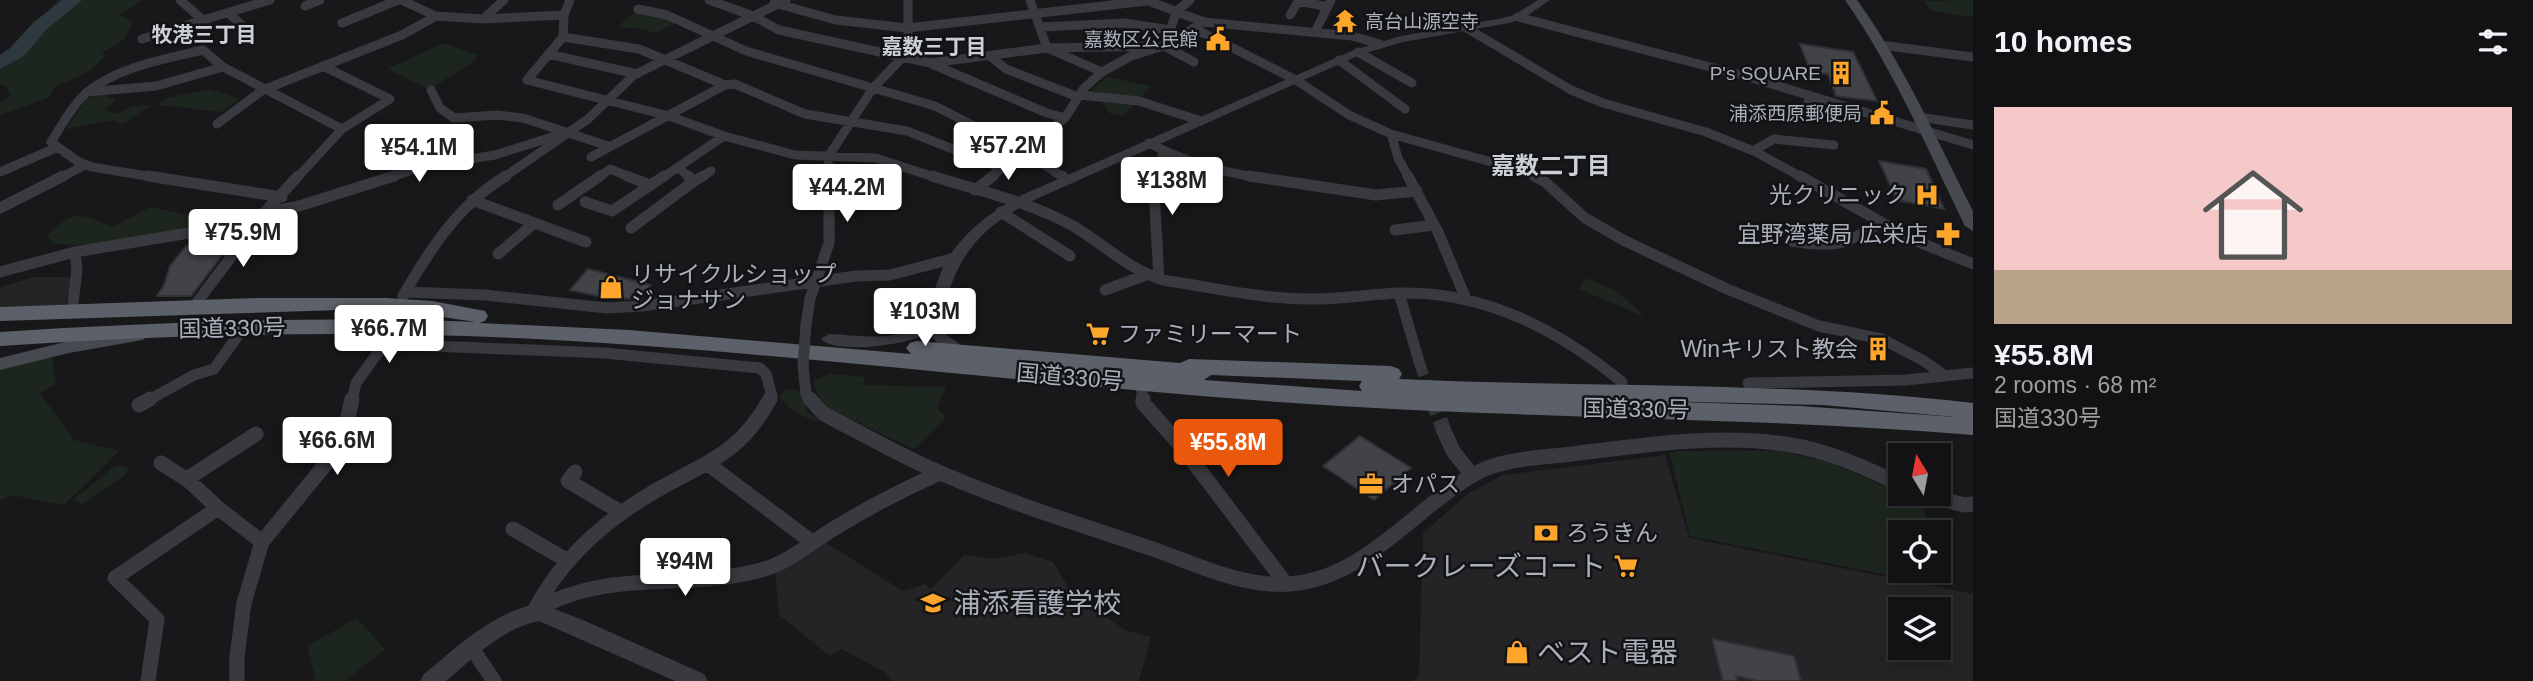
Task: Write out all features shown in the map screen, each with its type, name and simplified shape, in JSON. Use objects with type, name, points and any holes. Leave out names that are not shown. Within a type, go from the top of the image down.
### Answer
[{"type":"highway","points":[[0,314],[401,298],[478,316]]},
{"type":"highway","name":"国道330号","points":[[0,326],[275,314],[478,316],[655,326],[959,351],[1113,373]]},
{"type":"highway","name":"国道330号","points":[[0,339],[244,327],[390,336],[538,332],[1113,373],[1415,403],[1814,397],[1973,411]]},
{"type":"highway","points":[[1113,373],[1748,383],[1892,390],[1973,398]]},
{"type":"highway","points":[[1113,373],[1141,386],[1268,404],[1405,415],[1506,421],[1768,426],[1973,440]]},
{"type":"highway","name":"国道330号","points":[[1561,400],[1973,427]]},
{"type":"main road","points":[[1851,0],[1880,45],[1973,226]]},
{"type":"main road","points":[[0,364],[160,330]]},
{"type":"street","points":[[180,0],[203,20]]},
{"type":"street","points":[[142,39],[270,0]]},
{"type":"street","points":[[305,6],[320,0]]},
{"type":"street","points":[[341,23],[399,0],[436,16],[483,19],[564,15]]},
{"type":"street","points":[[483,19],[505,0]]},
{"type":"street","points":[[570,0],[564,15],[563,37],[527,80],[666,115],[724,136],[795,155],[876,158],[1038,210],[1074,226],[1153,277]]},
{"type":"street","points":[[709,0],[753,16],[779,30],[930,63],[1046,113],[1065,118]]},
{"type":"street","points":[[401,298],[425,258],[481,191],[528,162],[588,119],[637,74],[753,16],[772,2],[786,0]]},
{"type":"street","points":[[908,0],[908,44],[902,58],[873,88],[828,157],[831,219],[825,258],[806,324],[803,366],[806,394],[824,414],[940,473],[989,493],[1216,571],[1255,582],[1286,584],[1301,583],[1346,569],[1379,548],[1471,474],[1515,461],[1638,447],[1716,442],[1779,443],[1826,454],[1888,479]]},
{"type":"street","points":[[1030,0],[1047,48]]},
{"type":"street","points":[[772,2],[835,20],[907,28],[1147,0],[1204,22],[1315,32],[1362,38],[1380,44]]},
{"type":"street","points":[[1164,46],[1177,12],[1190,0]]},
{"type":"street","points":[[1290,15],[1299,0],[1330,3],[1315,32]]},
{"type":"street","points":[[829,340],[908,336],[922,330],[933,316],[942,284],[954,258],[980,229],[1015,204],[1358,52],[1380,44],[1468,29],[1518,17],[1545,0]]},
{"type":"street","points":[[638,9],[667,15],[758,55],[935,106],[1025,152],[1066,180]]},
{"type":"street","points":[[229,13],[249,31]]},
{"type":"street","points":[[217,124],[263,90],[402,34],[436,16]]},
{"type":"street","points":[[1518,17],[1810,95],[1886,120],[1973,125]]},
{"type":"street","points":[[975,190],[1065,118],[1079,96],[1102,72],[1131,56],[1164,46],[1204,22]]},
{"type":"street","points":[[1041,27],[1125,23],[1170,30]]},
{"type":"street","points":[[1193,28],[1296,79],[1349,115],[1391,134],[1527,172],[1544,181],[1585,218],[1625,241],[1727,289],[1819,326],[1882,339],[1924,361],[1945,376]]},
{"type":"street","points":[[1468,29],[1556,83],[1587,98],[1706,132],[1753,151],[1798,173],[1929,248],[1973,264]]},
{"type":"street","points":[[563,37],[608,42],[665,59],[725,85]]},
{"type":"street","points":[[1880,45],[1973,57]]},
{"type":"street","points":[[930,63],[1047,48],[1164,46],[1194,62]]},
{"type":"street","points":[[1047,48],[1102,72]]},
{"type":"street","points":[[282,197],[114,172],[85,164],[51,142],[75,105],[87,92],[149,62],[203,50],[223,67],[263,90],[342,129]]},
{"type":"street","points":[[1358,52],[1412,83]]},
{"type":"street","points":[[548,54],[637,74]]},
{"type":"street","points":[[990,56],[1006,69],[1079,96],[1095,99],[1120,98],[1168,109],[1201,121]]},
{"type":"street","points":[[1339,60],[1405,109]]},
{"type":"street","points":[[195,305],[264,213],[282,197],[342,129],[390,99],[324,66]]},
{"type":"street","points":[[87,92],[126,92],[196,78],[223,67]]},
{"type":"street","points":[[591,157],[666,115],[725,85],[734,84],[805,114],[907,131],[1001,168]]},
{"type":"street","points":[[431,90],[435,101],[448,116],[461,118],[500,114],[608,146]]},
{"type":"street","points":[[1805,113],[1810,95]]},
{"type":"street","points":[[1922,123],[1973,145]]},
{"type":"street","points":[[0,272],[75,252],[207,230],[234,219],[299,206],[425,166],[495,155],[568,132]]},
{"type":"street","points":[[1391,134],[1400,166],[1417,191],[1455,267],[1466,299]]},
{"type":"street","points":[[585,202],[612,211],[724,136]]},
{"type":"street","points":[[1753,151],[1774,139],[1834,145]]},
{"type":"street","points":[[1149,143],[1198,165],[1257,178],[1376,195],[1417,191]]},
{"type":"street","points":[[0,172],[58,147]]},
{"type":"street","points":[[1153,277],[1154,191],[1163,151]]},
{"type":"street","points":[[0,208],[85,164]]},
{"type":"street","points":[[678,167],[694,181]]},
{"type":"street","points":[[558,205],[610,169],[650,185]]},
{"type":"street","points":[[631,228],[711,171]]},
{"type":"street","points":[[472,200],[586,242]]},
{"type":"street","points":[[1001,212],[1070,256]]},
{"type":"street","points":[[1792,241],[1820,244],[1849,240],[1858,238],[1881,222]]},
{"type":"street","points":[[498,254],[534,223]]},
{"type":"street","points":[[1395,230],[1434,225]]},
{"type":"street","points":[[73,304],[77,269],[75,252]]},
{"type":"street","points":[[401,298],[485,295],[607,308],[642,306],[817,281],[890,275],[954,258]]},
{"type":"street","points":[[1105,290],[1153,277],[1296,299],[1398,293],[1466,299],[1496,307],[1561,335],[1587,352],[1622,382]]},
{"type":"street","points":[[1398,293],[1420,365]]},
{"type":"street","points":[[933,316],[939,336],[959,351]]},
{"type":"street","points":[[139,405],[194,375],[214,369],[244,327]]},
{"type":"street","points":[[237,681],[244,603],[262,542],[342,444],[356,383],[390,336],[760,368],[766,374],[772,396],[758,421],[730,450],[665,485],[603,526],[551,577],[533,613]]},
{"type":"street","points":[[1748,383],[1973,373]]},
{"type":"street","points":[[1141,386],[1143,403],[1182,447],[1286,584]]},
{"type":"street","points":[[1444,431],[1453,451],[1471,474]]},
{"type":"street","points":[[187,479],[256,434]]},
{"type":"street","points":[[161,463],[187,479],[218,508],[262,542]]},
{"type":"street","points":[[708,464],[812,542]]},
{"type":"street","points":[[575,472],[568,481],[622,513]]},
{"type":"street","points":[[533,613],[551,598],[599,587],[712,578],[765,570],[883,498],[940,473]]},
{"type":"street","points":[[1951,502],[1973,504]]},
{"type":"street","points":[[148,681],[157,619],[116,578],[218,508]]},
{"type":"street","points":[[513,529],[568,561]]},
{"type":"street","points":[[431,681],[503,622],[533,613],[544,613],[697,681]]},
{"type":"street","points":[[471,647],[494,681]]},
{"type":"shaded area","points":[[58,0],[143,0],[120,15],[132,21],[128,33],[117,44],[101,53],[106,55],[90,71],[54,87],[50,97],[0,115],[0,103],[11,94],[6,86],[0,84],[0,59],[28,48],[26,37]]},
{"type":"shaded area","points":[[1973,0],[1973,17],[1931,11],[1924,1]]},
{"type":"shaded area","points":[[639,12],[678,22],[655,33],[618,27],[630,15]]},
{"type":"shaded area","points":[[443,43],[478,55],[471,64],[429,89],[388,69]]},
{"type":"shaded area","points":[[1107,77],[1151,86],[1123,116],[1109,113],[1098,96],[1089,92]]},
{"type":"shaded area","points":[[209,89],[240,99],[221,112],[158,105],[167,98]]},
{"type":"shaded area","points":[[101,95],[116,100],[105,110],[117,114],[133,106],[151,105],[123,124],[114,120],[66,129],[86,99]]},
{"type":"shaded area","points":[[150,207],[200,217],[191,231],[140,240],[53,244],[48,235],[71,217],[85,217],[113,227]]},
{"type":"shaded area","points":[[34,277],[74,277],[65,305],[0,307],[0,287]]},
{"type":"shaded area","points":[[1586,278],[1618,292],[1645,317],[1579,289]]},
{"type":"shaded area","points":[[52,357],[56,384],[40,393],[74,440],[119,451],[64,505],[11,495],[0,501],[0,370]]},
{"type":"shaded area","points":[[832,374],[865,377],[863,385],[946,387],[937,408],[946,417],[914,449],[830,409],[817,393],[813,380]]},
{"type":"shaded area","points":[[793,389],[801,392],[807,412],[819,420],[816,422],[793,411],[780,397],[784,391]]},
{"type":"shaded area","points":[[1677,451],[1781,451],[1831,463],[1888,488],[1888,506],[1921,506],[1928,520],[1888,520],[1888,575],[1690,536],[1670,454]]},
{"type":"shaded area","name":"バークレーズコート","points":[[1665,455],[1689,538],[1888,577],[1888,583],[1917,583],[1973,594],[1973,681],[1412,681],[1419,676],[1423,533],[1469,493],[1503,475]]},
{"type":"shaded area","points":[[116,465],[129,468],[124,476],[83,504],[73,500]]},
{"type":"shaded area","name":"浦添看護学校","points":[[823,541],[903,591],[925,584],[931,589],[964,555],[995,559],[1024,553],[1053,562],[1070,590],[1125,630],[1151,637],[1139,681],[892,681],[883,671],[841,649],[830,656],[779,615],[775,573]]},
{"type":"shaded area","points":[[357,618],[385,649],[345,681],[316,681],[307,646]]},
{"type":"building","name":"P's SQUARE","points":[[1800,44],[1853,52],[1877,101],[1836,96],[1828,74],[1811,72]]},
{"type":"building","points":[[1879,161],[1926,169],[1944,209],[1897,200]]},
{"type":"building","points":[[186,246],[229,246],[191,296],[157,296],[170,266]]},
{"type":"building","name":"リサイクルショップ ジョナサン","points":[[588,269],[651,285],[641,298],[613,299],[570,290]]},
{"type":"building","name":"オパス","points":[[1360,436],[1411,468],[1374,500],[1323,466]]},
{"type":"building","points":[[1712,639],[1794,656],[1801,681],[1758,681],[1736,676],[1738,681],[1723,681]]},
{"type":"waterway","points":[[0,63],[17,52],[40,26],[73,0]]},
{"type":"tunnel","points":[[1420,365],[1433,401]]},
{"type":"tunnel","points":[[1432,399],[1444,431]]},
{"type":"place","name":"高台山源空寺","points":[[1345,21]]},
{"type":"place","name":"嘉数区公民館","points":[[1218,39]]},
{"type":"place","name":"P's SQUARE","points":[[1841,73]]},
{"type":"place","name":"浦添西原郵便局","points":[[1882,113]]},
{"type":"place","name":"光クリニック","points":[[1927,195]]},
{"type":"place","name":"宜野湾薬局 広栄店","points":[[1948,234]]},
{"type":"place","name":"リサイクルショップ ジョナサン","points":[[611,287]]},
{"type":"place","name":"ファミリーマート","points":[[1098,334]]},
{"type":"place","name":"Winキリスト教会","points":[[1878,349]]},
{"type":"place","name":"オパス","points":[[1371,484]]},
{"type":"place","name":"ろうきん","points":[[1546,533]]},
{"type":"place","name":"バークレーズコート","points":[[1626,566]]},
{"type":"place","name":"浦添看護学校","points":[[933,603]]},
{"type":"place","name":"ベスト電器","points":[[1517,652]]},
{"type":"district","name":"牧港三丁目","points":[[204,35]]},
{"type":"district","name":"嘉数三丁目","points":[[934,47]]},
{"type":"district","name":"嘉数二丁目","points":[[1551,166]]}]
